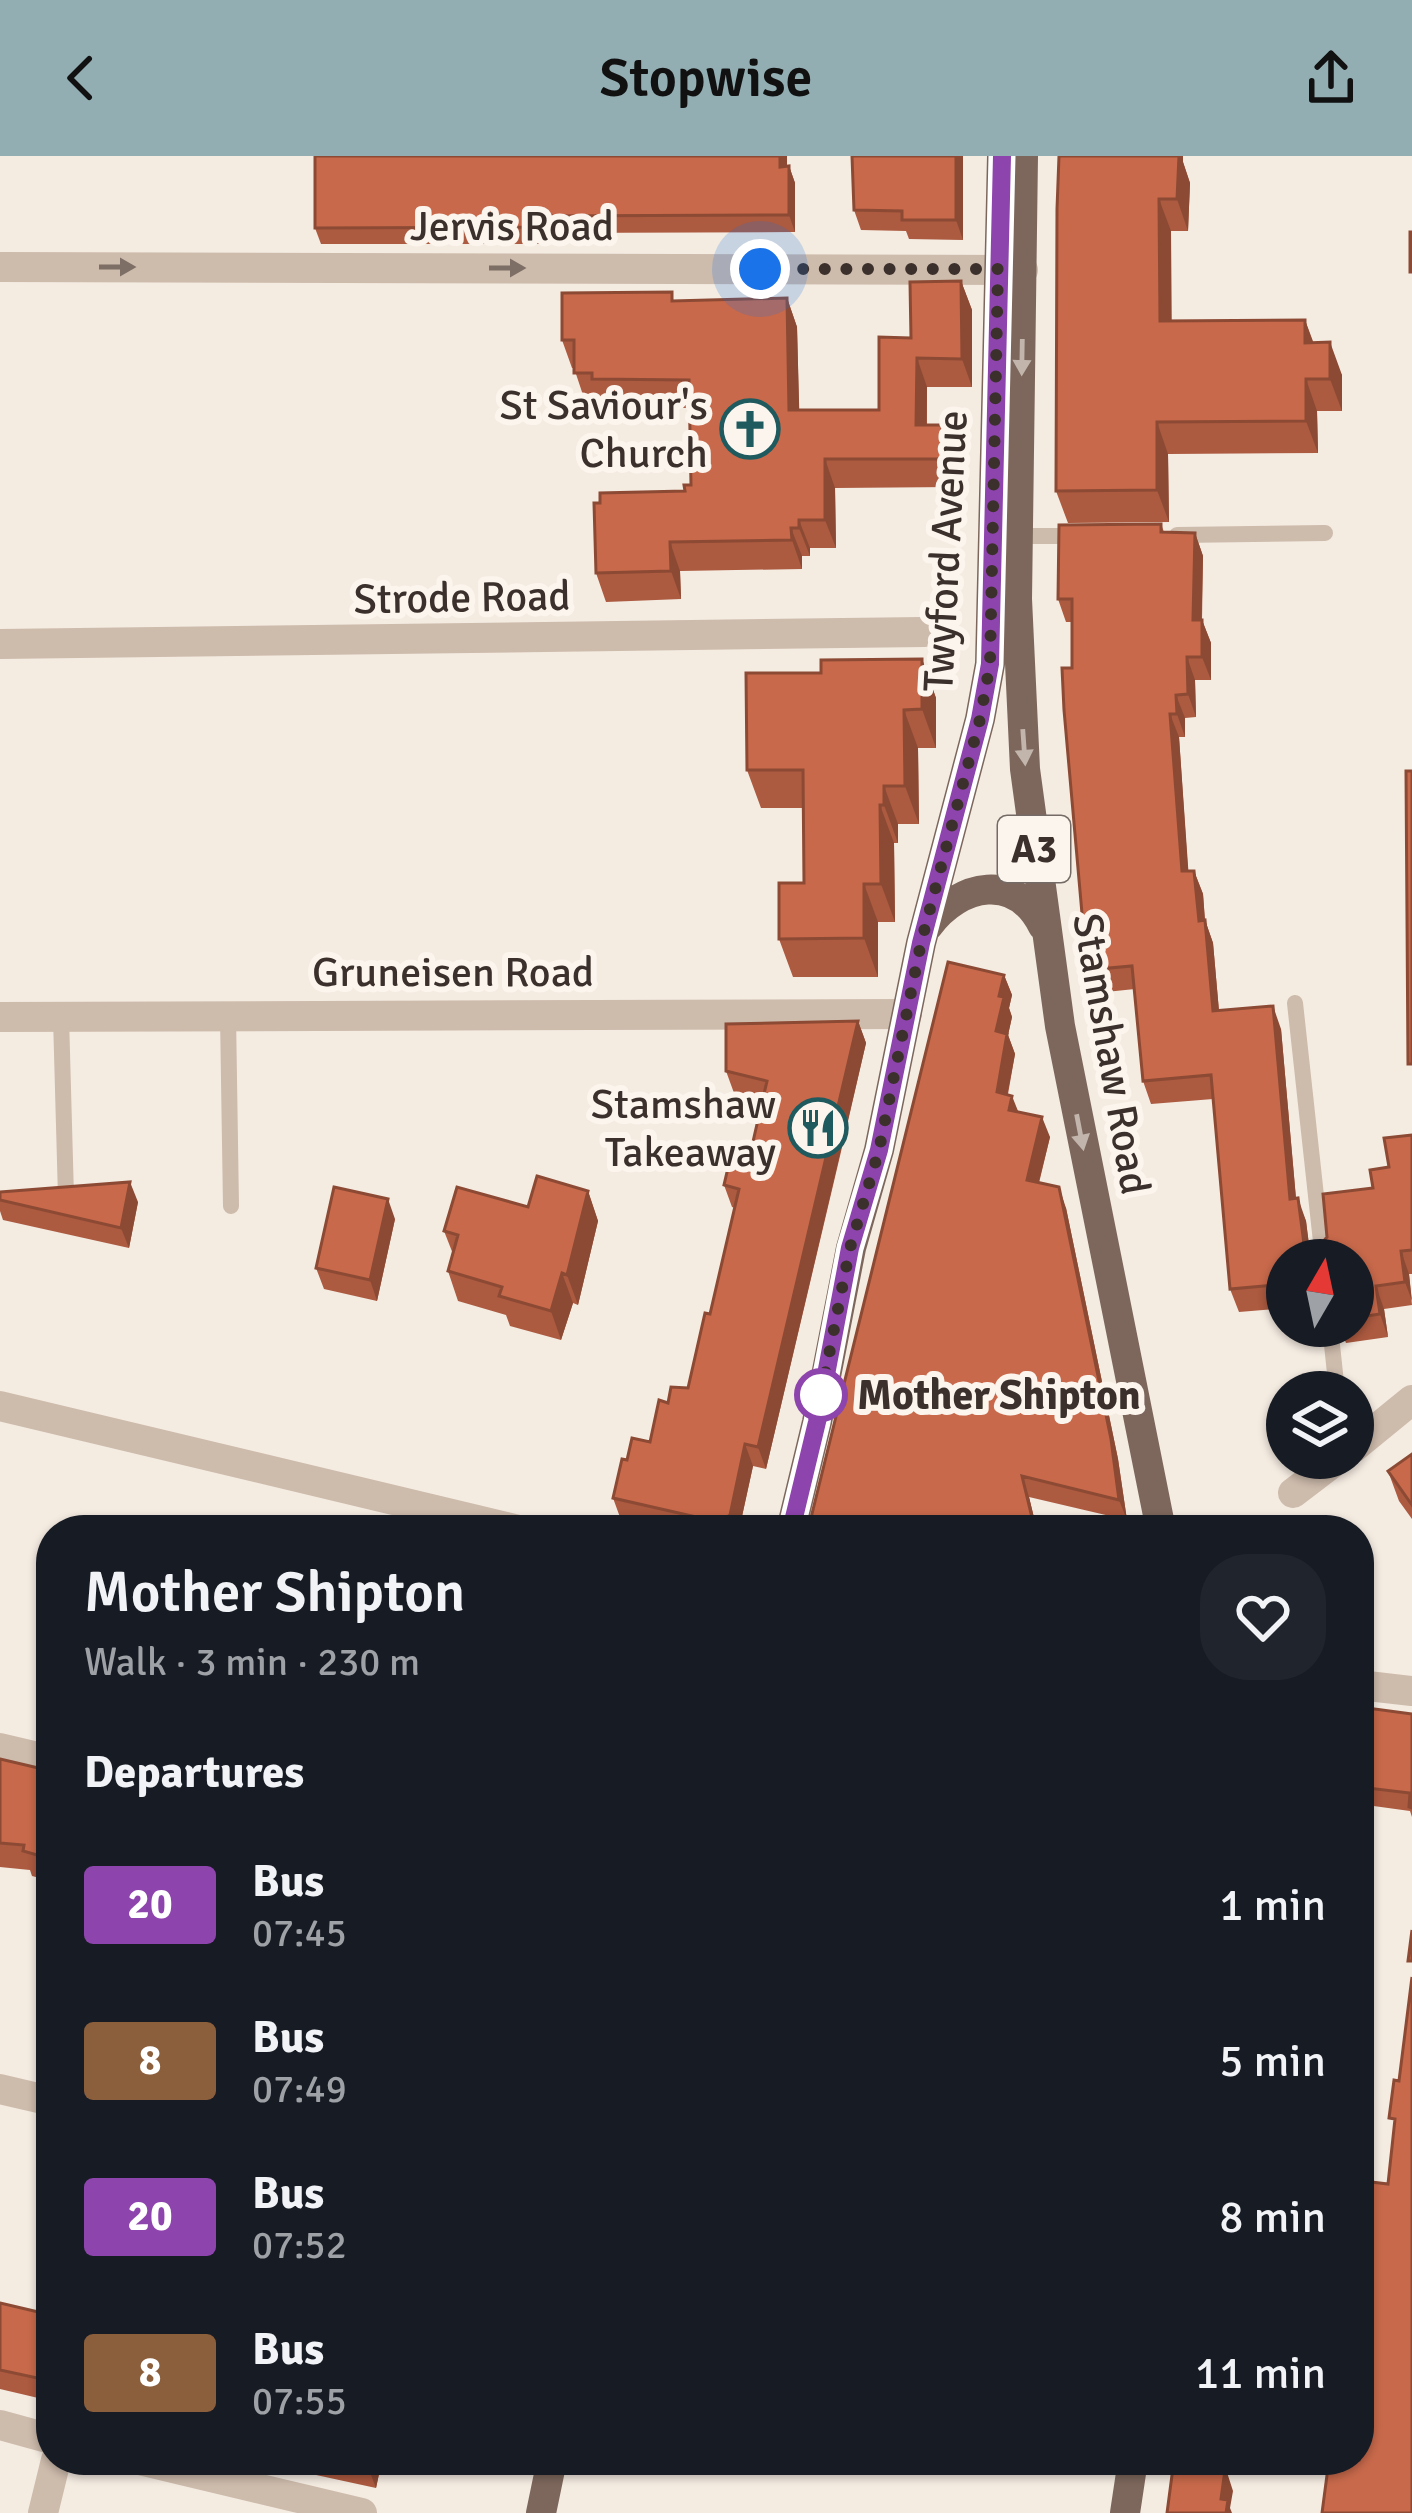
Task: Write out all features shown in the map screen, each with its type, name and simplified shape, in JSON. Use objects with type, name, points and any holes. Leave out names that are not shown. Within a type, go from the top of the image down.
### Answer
[{"type":"main road","name":"Twyford Avenue","points":[[795,1515],[850,1248],[879,1150],[921,943],[990,664],[1010,270],[1002,156]]},
{"type":"main road","name":"Stamshaw Road","points":[[1023,156],[1010,270],[1022,723],[1047,938],[1091,1189],[1158,1515]]},
{"type":"main road","name":"Twyford Avenue","points":[[921,943],[948,904],[987,890],[1009,892],[1030,904],[1047,938]]},
{"type":"main road","points":[[541,2513],[549,2475]]},
{"type":"main road","points":[[1125,2513],[1130,2475]]},
{"type":"street","name":"Jervis Road","points":[[0,267],[1010,270]]},
{"type":"street","name":"Strode Road","points":[[0,644],[924,632]]},
{"type":"street","name":"Gruneisen Road","points":[[0,1017],[907,1014]]},
{"type":"street","points":[[1374,1430],[1412,1400]]},
{"type":"street","points":[[0,1406],[456,1515]]},
{"type":"street","points":[[1293,1493],[1311,1479]]},
{"type":"street","points":[[1374,1687],[1412,1691]]},
{"type":"street","points":[[0,1748],[36,1756]]},
{"type":"street","points":[[0,2089],[36,2098]]},
{"type":"street","points":[[0,2426],[36,2435]]},
{"type":"street","points":[[43,2513],[52,2475]]},
{"type":"street","points":[[202,2475],[362,2513]]},
{"type":"lane","points":[[1160,535],[1324,533]]},
{"type":"lane","points":[[1020,536],[1090,536]]},
{"type":"lane","points":[[1295,1003],[1321,1239]]},
{"type":"lane","points":[[228,1016],[231,1206]]},
{"type":"lane","points":[[61,1017],[66,1197]]},
{"type":"building","points":[[315,156],[780,156],[780,167],[789,166],[789,215],[540,216],[540,227],[315,228]]},
{"type":"building","points":[[852,156],[956,156],[956,220],[902,220],[902,211],[854,210]]},
{"type":"building","points":[[1059,156],[1179,156],[1177,199],[1159,199],[1160,321],[1305,320],[1305,343],[1330,342],[1330,379],[1306,379],[1306,421],[1157,422],[1157,490],[1056,491]]},
{"type":"building","points":[[961,281],[962,359],[917,358],[916,425],[942,425],[942,459],[825,459],[825,520],[799,520],[799,528],[791,528],[792,540],[670,542],[671,571],[596,573],[594,503],[600,503],[600,493],[685,491],[684,485],[691,485],[689,380],[592,379],[592,373],[574,373],[574,340],[562,340],[562,293],[672,292],[672,301],[787,298],[789,410],[879,410],[879,337],[911,338],[910,282]]},
{"type":"building","points":[[1161,524],[1161,532],[1195,533],[1193,620],[1202,620],[1202,657],[1187,657],[1188,694],[1176,695],[1177,714],[1170,714],[1182,871],[1194,871],[1199,921],[1205,920],[1213,1011],[1273,1006],[1290,1199],[1298,1198],[1303,1239],[1266,1239],[1266,1286],[1230,1289],[1211,1075],[1143,1081],[1132,966],[1087,970],[1062,668],[1072,668],[1072,599],[1058,599],[1059,525]]},
{"type":"building","points":[[922,659],[922,709],[904,710],[905,786],[884,786],[884,805],[880,805],[881,884],[864,884],[864,938],[779,939],[779,883],[804,883],[803,770],[747,770],[746,673],[821,673],[821,660]]},
{"type":"building","points":[[1406,771],[1412,771],[1412,1064],[1408,1064]]},
{"type":"building","points":[[948,962],[1004,975],[996,1031],[1007,1034],[997,1092],[1012,1096],[1009,1110],[1042,1117],[1027,1180],[1059,1187],[1111,1439],[1119,1500],[1022,1476],[1031,1515],[812,1515]]},
{"type":"building","points":[[858,1021],[758,1447],[745,1444],[730,1515],[687,1515],[613,1498],[632,1438],[650,1442],[659,1400],[668,1403],[671,1387],[688,1388],[739,1189],[724,1185],[734,1142],[752,1146],[767,1081],[726,1071],[726,1024]]},
{"type":"building","points":[[1412,1135],[1412,1250],[1401,1251],[1405,1282],[1376,1286],[1380,1314],[1374,1315],[1374,1239],[1325,1239],[1323,1194],[1373,1188],[1370,1170],[1389,1167],[1384,1138]]},
{"type":"building","points":[[537,1176],[588,1191],[567,1275],[562,1273],[551,1311],[499,1296],[502,1287],[448,1271],[458,1235],[444,1231],[457,1187],[528,1207]]},
{"type":"building","points":[[130,1182],[121,1228],[0,1200],[0,1192]]},
{"type":"building","points":[[334,1187],[388,1199],[370,1280],[316,1268]]},
{"type":"building","points":[[1412,1454],[1412,1505],[1388,1471]]},
{"type":"building","points":[[1374,1709],[1412,1714],[1412,1808],[1410,1793],[1374,1789]]},
{"type":"building","points":[[0,1759],[36,1767],[36,1855],[23,1851],[24,1845],[0,1843]]},
{"type":"building","points":[[1412,1977],[1412,2513],[1322,2513],[1327,2475],[1374,2475],[1374,2182],[1388,2184],[1395,2119],[1389,2118],[1394,2080],[1399,2081]]},
{"type":"building","points":[[0,2303],[36,2311],[36,2378],[0,2370]]},
{"type":"building","points":[[1172,2475],[1224,2475],[1221,2499],[1228,2500],[1226,2513],[1167,2513]]},
{"type":"bus line","name":"20","points":[[795,1515],[850,1248],[879,1150],[921,943],[990,664],[1002,156]]},
{"type":"place","name":"St Saviour's Church","points":[[750,429]]},
{"type":"place","name":"Stamshaw Takeaway","points":[[818,1128]]},
{"type":"place","name":"Mother Shipton","points":[[821,1395]]},
{"type":"route","points":[[760,269],[998,269],[990,664],[921,943],[879,1150],[850,1248],[821,1395]]}]
